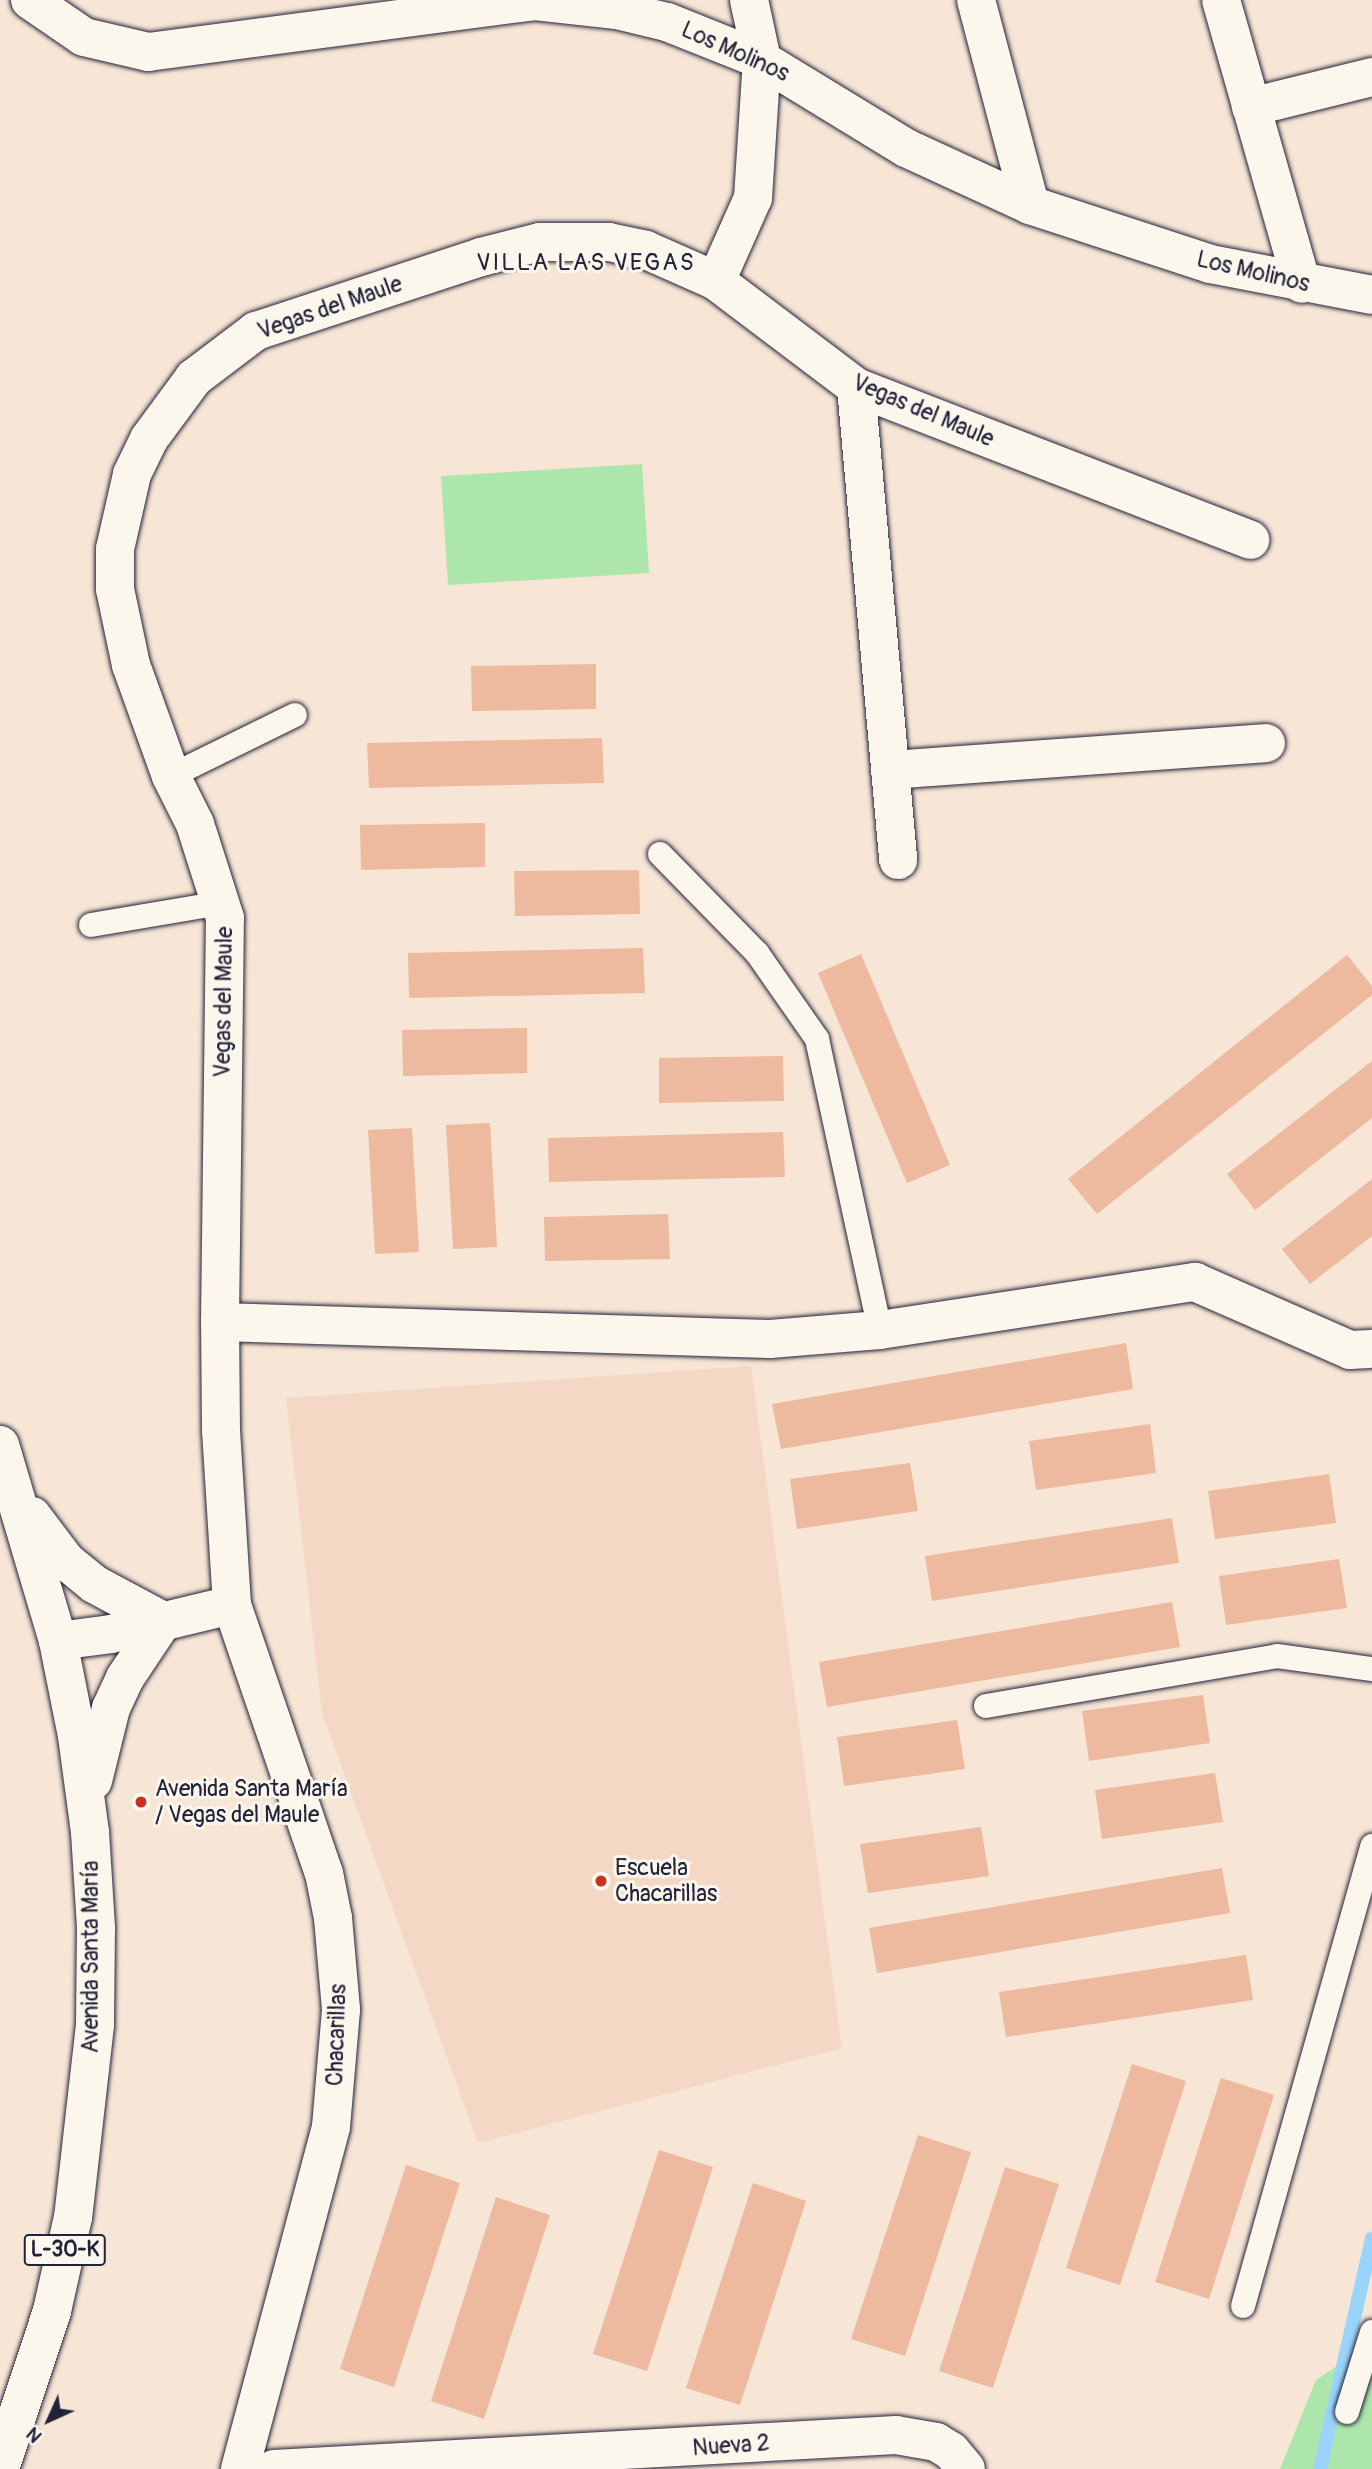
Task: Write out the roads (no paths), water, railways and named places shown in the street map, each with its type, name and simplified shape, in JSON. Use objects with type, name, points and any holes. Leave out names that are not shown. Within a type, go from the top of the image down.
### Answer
[{"type":"street","name":"Los Molinos","points":[[30,0],[84,37],[148,52],[429,12],[535,1],[617,10],[667,22],[762,60],[906,148],[1030,205],[1184,256],[1302,284],[1372,295]]},
{"type":"street","points":[[716,281],[753,198],[762,60],[749,0]]},
{"type":"street","points":[[976,0],[1030,205]]},
{"type":"street","points":[[1221,0],[1302,284]]},
{"type":"street","points":[[1251,107],[1372,77]]},
{"type":"street","name":"Vegas del Maule","points":[[232,1605],[220,1322],[225,918],[195,824],[171,776],[121,627],[115,549],[132,474],[149,439],[194,378],[256,331],[530,244],[570,240],[646,250],[716,281],[856,387],[1250,540]]},
{"type":"street","points":[[856,387],[898,860]]},
{"type":"street","points":[[890,770],[1266,743]]},
{"type":"street","points":[[220,1322],[770,1339],[880,1330],[1195,1282],[1350,1350],[1372,1349]]},
{"type":"street","points":[[4,1456],[29,1512],[66,1560],[127,1605],[163,1621]]},
{"type":"street","name":"Avenida Santa María","points":[[0,2468],[51,2311],[87,2122],[95,2011],[90,1832],[58,1641],[4,1456]]},
{"type":"street","points":[[58,1641],[232,1605]]},
{"type":"street","name":"Chacarillas","points":[[232,1605],[324,1873],[333,1918],[341,2010],[333,2115],[319,2184],[240,2469]]},
{"type":"street","points":[[90,1832],[91,1790],[111,1708],[125,1678],[163,1621]]},
{"type":"street","name":"Nueva 2","points":[[274,2469],[896,2435],[936,2442],[951,2451],[966,2469]]},
{"type":"lane","points":[[171,776],[295,715]]},
{"type":"lane","points":[[660,854],[757,953],[817,1039],[880,1330]]},
{"type":"lane","points":[[91,925],[221,903]]},
{"type":"lane","points":[[986,1706],[1277,1656],[1372,1669]]},
{"type":"lane","points":[[1243,2306],[1372,1846]]},
{"type":"lane","points":[[1347,2412],[1372,2332]]},
{"type":"waterway","points":[[1320,2469],[1372,2239]]},
{"type":"place","name":"Avenida Santa María / Vegas del Maule","points":[[141,1802]]},
{"type":"place","name":"Escuela Chacarillas","points":[[601,1881]]},
{"type":"district","name":"VILLA LAS VEGAS","points":[[586,263]]}]
